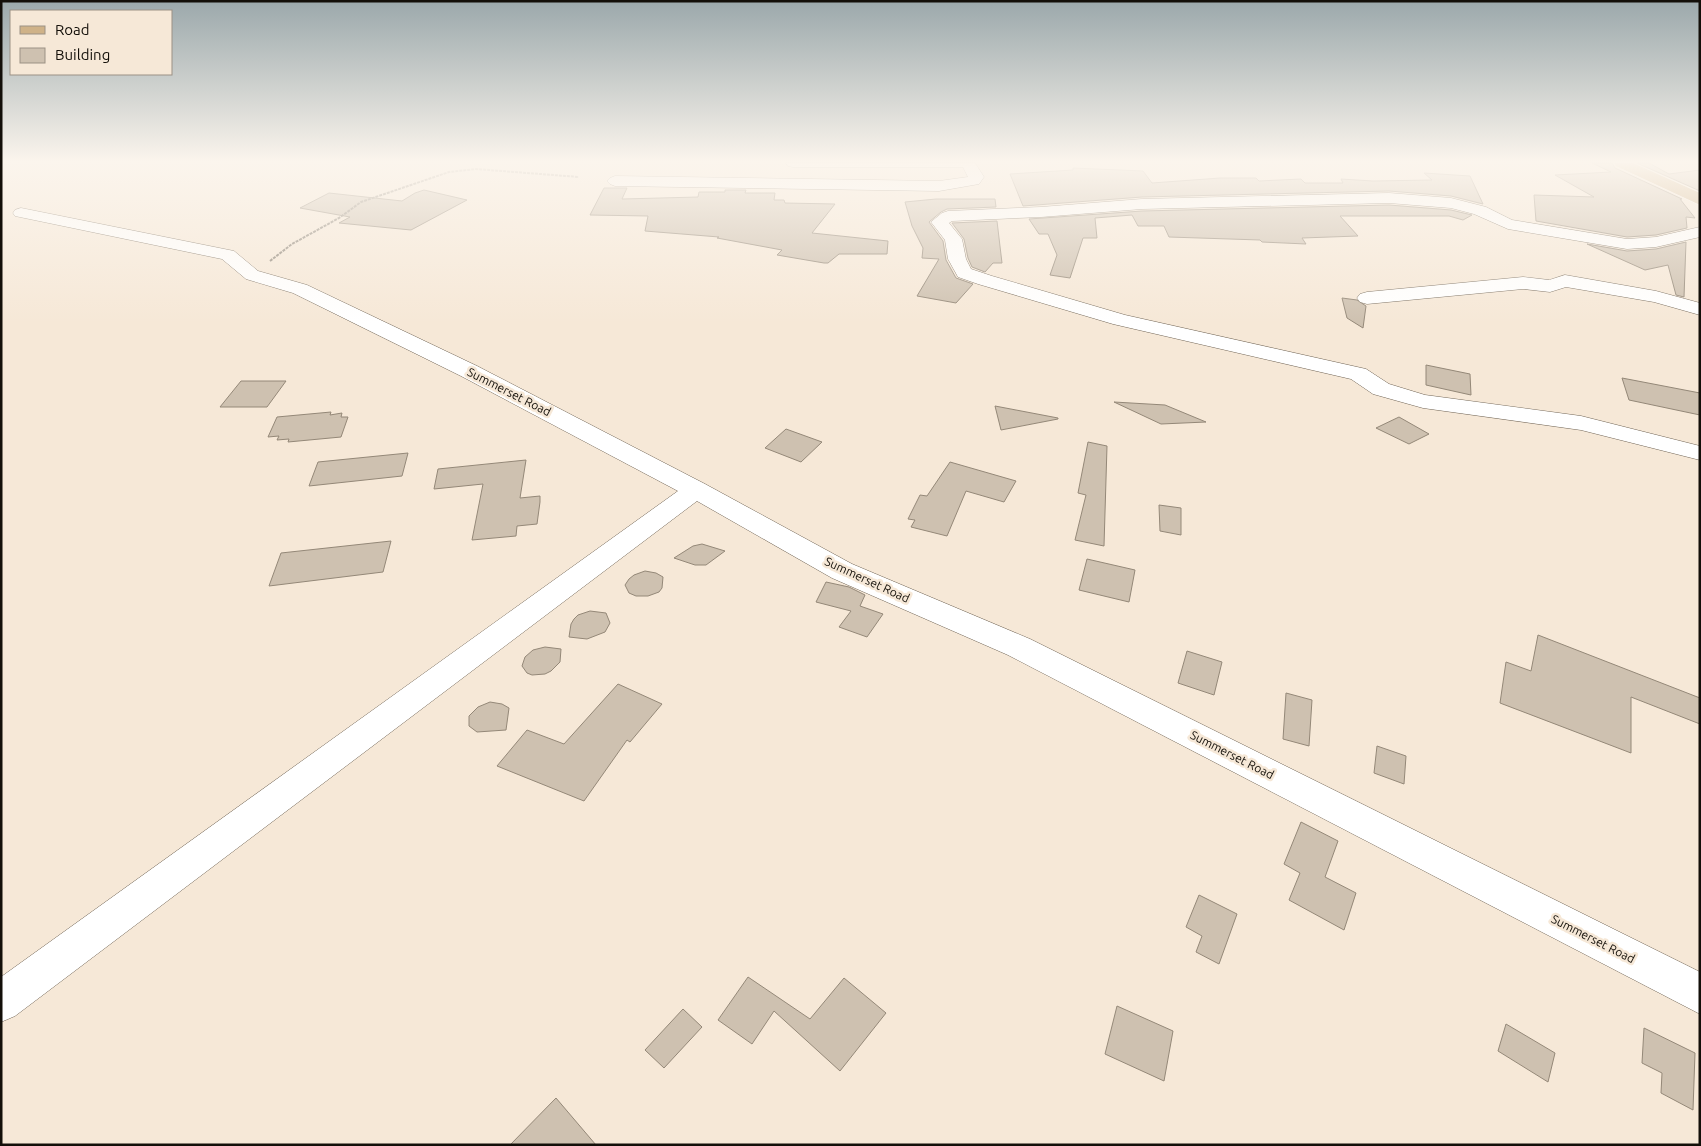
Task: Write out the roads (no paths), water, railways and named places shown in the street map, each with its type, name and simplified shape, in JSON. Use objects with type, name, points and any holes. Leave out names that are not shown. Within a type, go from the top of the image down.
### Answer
[{"type":"street","name":"Summerset Road","points":[[38,216],[228,255],[252,275],[300,289],[469,371],[696,490],[842,571],[1019,647],[1700,994]]},
{"type":"street","points":[[947,216],[939,222],[953,240],[957,259],[964,273],[994,283],[1120,320],[1358,374],[1381,389],[1423,400],[1581,424],[1700,454]]},
{"type":"street","points":[[1493,216],[1508,224],[1627,244],[1656,242],[1700,232]]},
{"type":"street","points":[[1367,298],[1523,284],[1550,286],[1565,281],[1656,297],[1700,308]]},
{"type":"street","points":[[1,1002],[696,490]]}]
